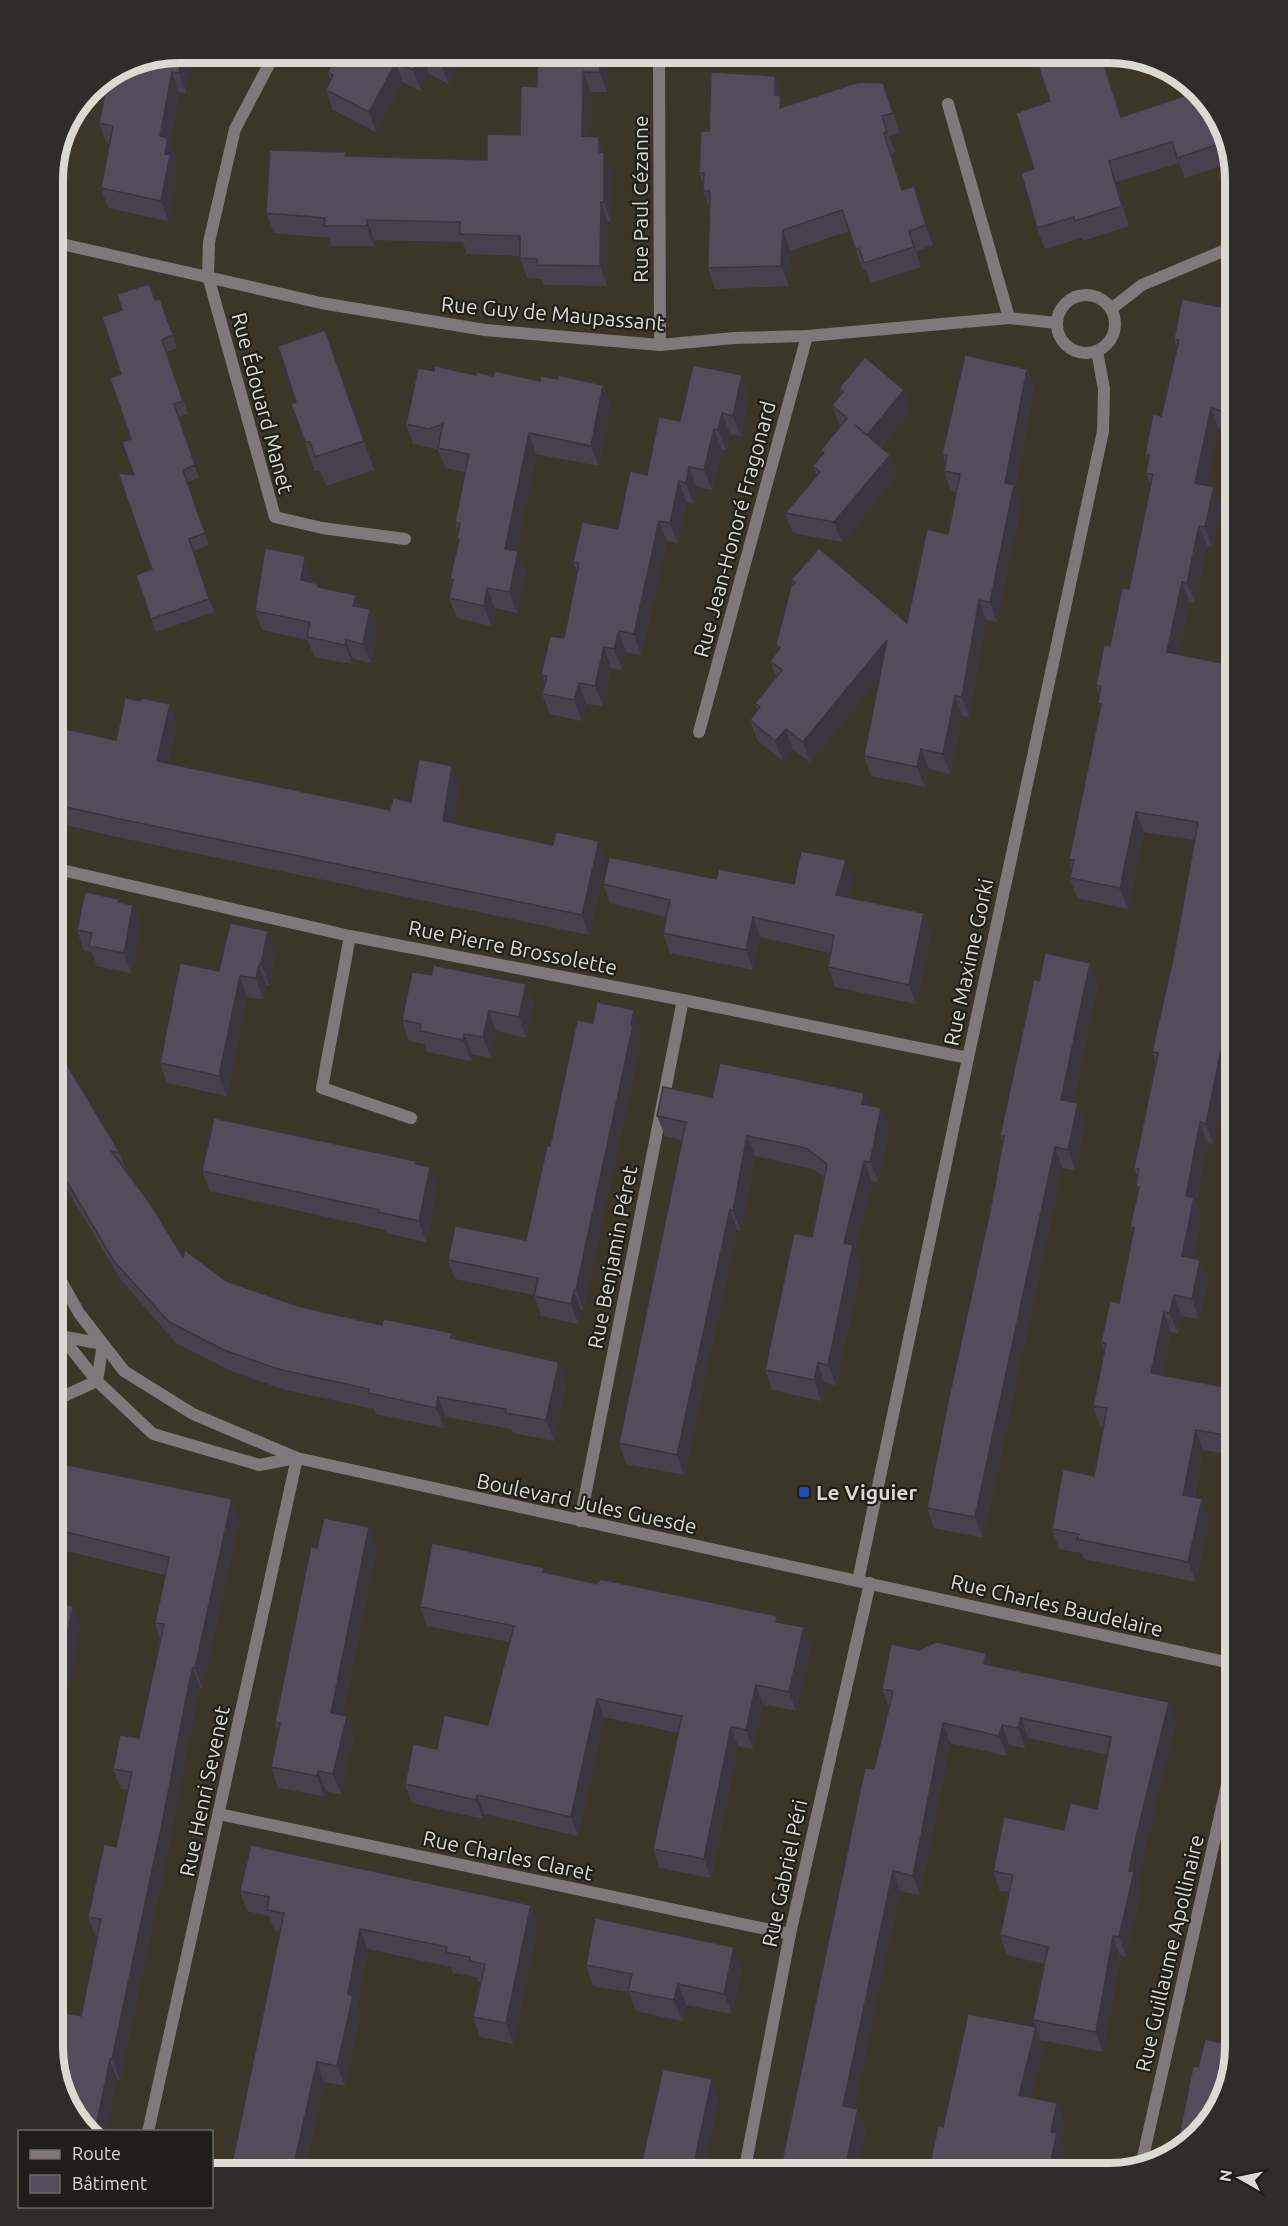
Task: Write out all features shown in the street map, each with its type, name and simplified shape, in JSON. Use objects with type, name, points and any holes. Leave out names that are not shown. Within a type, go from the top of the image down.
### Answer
[{"type":"street","points":[[208,276],[209,242],[235,129],[269,63]]},
{"type":"street","name":"Rue Paul Cézanne","points":[[659,63],[660,345]]},
{"type":"street","points":[[948,104],[1009,318]]},
{"type":"street","name":"Rue Guy de Maupassant","points":[[63,244],[321,303],[485,330],[660,345],[734,338],[807,336],[1009,318],[1057,323]]},
{"type":"street","points":[[1111,309],[1142,285],[1225,251]]},
{"type":"street","name":"Rue Édouard Manet","points":[[208,276],[275,517],[322,528],[405,538]]},
{"type":"street","points":[[1079,295],[1097,297],[1111,309],[1115,328],[1106,346],[1097,351],[1077,352],[1062,340],[1057,323],[1064,305],[1079,295]]},
{"type":"street","name":"Rue Jean-Honoré Fragonard","points":[[699,732],[807,336]]},
{"type":"street","name":"Rue Maxime Gorki","points":[[864,1582],[968,1058],[1103,431],[1104,389],[1097,351]]},
{"type":"street","name":"Rue Pierre Brossolette","points":[[63,870],[350,936],[968,1058]]},
{"type":"street","points":[[350,936],[322,1088],[411,1118]]},
{"type":"street","name":"Rue Benjamin Péret","points":[[580,1521],[683,1000]]},
{"type":"street","name":"Boulevard Jules Guesde","points":[[63,1285],[79,1313],[124,1371],[194,1414],[297,1458],[864,1582]]},
{"type":"street","points":[[63,1333],[103,1344],[97,1381],[63,1396]]},
{"type":"street","name":"Boulevard Jules Guesde","points":[[63,1338],[97,1381],[153,1434],[259,1464],[297,1458]]},
{"type":"street","name":"Rue Henri Sevenet","points":[[148,2130],[297,1458]]},
{"type":"street","name":"Rue Charles Baudelaire","points":[[864,1582],[1225,1662]]},
{"type":"street","name":"Rue Gabriel Péri","points":[[746,2163],[790,1934],[864,1582]]},
{"type":"street","name":"Rue Guillaume Apollinaire","points":[[1143,2158],[1225,1797]]},
{"type":"street","name":"Rue Charles Claret","points":[[219,1814],[790,1934]]},
{"type":"building","points":[[181,63],[179,73],[172,72],[160,136],[168,138],[165,154],[170,155],[161,201],[101,188],[113,126],[99,123],[106,90],[115,83],[142,69]]},
{"type":"building","points":[[333,63],[395,63],[369,112],[326,90],[333,75],[328,72]]},
{"type":"building","points":[[398,63],[417,63],[413,70]]},
{"type":"building","points":[[538,63],[600,63],[600,72],[583,72],[582,136],[599,137],[599,152],[604,153],[600,266],[537,265],[537,259],[520,258],[520,236],[460,234],[460,222],[367,220],[367,226],[324,226],[325,218],[266,213],[270,150],[347,152],[345,156],[487,160],[487,134],[520,135],[521,86],[537,87]]},
{"type":"building","points":[[1037,63],[1103,63],[1121,117],[1188,95],[1213,128],[1216,136],[1214,137],[1216,145],[1177,158],[1172,142],[1109,161],[1122,206],[1075,221],[1074,217],[1037,228],[1021,173],[1034,169],[1016,113],[1050,101]]},
{"type":"building","points":[[711,72],[775,76],[775,95],[781,96],[780,108],[859,82],[883,83],[893,113],[882,116],[887,132],[884,133],[902,190],[914,186],[926,225],[909,231],[914,247],[864,263],[859,248],[856,250],[842,210],[783,230],[781,266],[708,268],[710,191],[703,191],[704,173],[699,173],[701,131],[709,131]]},
{"type":"building","points":[[1225,275],[1225,289],[1221,276]]},
{"type":"building","points":[[149,284],[155,300],[160,299],[173,335],[162,340],[183,401],[174,404],[195,465],[183,470],[205,533],[189,539],[209,599],[151,619],[136,575],[152,569],[118,473],[134,475],[122,442],[131,439],[110,378],[121,374],[102,317],[122,310],[117,294]]},
{"type":"building","points":[[1182,299],[1225,308],[1225,401],[1223,411],[1211,408],[1195,483],[1214,487],[1205,527],[1199,526],[1187,583],[1182,582],[1167,652],[1225,664],[1225,1030],[1206,1124],[1200,1122],[1186,1196],[1194,1198],[1182,1256],[1200,1260],[1192,1299],[1174,1295],[1170,1313],[1164,1312],[1151,1373],[1225,1387],[1225,1435],[1196,1430],[1183,1495],[1202,1499],[1188,1562],[1077,1539],[1079,1534],[1052,1529],[1063,1469],[1094,1476],[1107,1408],[1093,1406],[1106,1343],[1101,1342],[1110,1301],[1119,1303],[1134,1228],[1130,1227],[1139,1187],[1136,1186],[1139,1169],[1134,1168],[1158,1053],[1152,1052],[1174,954],[1198,822],[1136,812],[1120,888],[1070,878],[1074,860],[1069,860],[1101,704],[1098,703],[1101,686],[1096,685],[1104,645],[1110,646],[1122,588],[1129,589],[1153,474],[1146,473],[1149,455],[1145,454],[1153,414],[1161,416],[1179,340],[1174,339]]},
{"type":"building","points":[[325,330],[364,441],[315,457],[310,442],[305,442],[291,404],[296,402],[278,346]]},
{"type":"building","points":[[965,355],[1027,369],[1005,483],[1014,485],[990,602],[979,600],[962,697],[955,696],[943,754],[921,749],[917,767],[864,756],[887,640],[803,742],[786,729],[775,741],[750,720],[760,707],[755,703],[782,670],[770,661],[780,648],[776,644],[791,587],[795,583],[791,580],[819,548],[907,623],[927,529],[948,534],[960,474],[944,471],[947,455],[942,454]]},
{"type":"building","points":[[865,357],[904,390],[867,435],[855,425],[890,455],[834,522],[785,513],[820,472],[813,466],[824,453],[821,450],[847,418],[832,405],[843,392],[839,388]]},
{"type":"building","points":[[693,365],[742,375],[733,416],[722,413],[718,430],[714,429],[704,470],[689,467],[686,483],[679,481],[670,523],[659,521],[634,634],[619,631],[614,649],[604,647],[595,686],[579,683],[574,700],[542,694],[547,676],[541,675],[550,636],[564,638],[579,563],[573,562],[582,522],[618,529],[630,471],[647,475],[659,417],[680,421]]},
{"type":"building","points":[[435,366],[476,375],[477,372],[493,376],[495,371],[540,381],[541,376],[558,379],[558,375],[603,385],[591,446],[529,433],[505,549],[518,551],[510,592],[487,588],[484,606],[449,598],[453,580],[450,579],[459,539],[457,539],[460,523],[455,522],[469,454],[438,448],[443,424],[429,429],[406,424],[418,368],[434,371]]},
{"type":"building","points":[[265,548],[305,556],[301,580],[318,584],[318,587],[356,595],[353,606],[370,609],[363,644],[346,640],[345,645],[307,637],[310,622],[255,611]]},
{"type":"building","points":[[125,698],[140,701],[142,698],[170,704],[157,761],[390,810],[393,798],[411,802],[419,759],[452,766],[443,821],[553,845],[556,832],[599,841],[582,915],[63,806],[63,741],[66,729],[116,740]]},
{"type":"building","points":[[801,851],[846,860],[836,895],[924,913],[909,985],[828,967],[834,935],[753,917],[746,950],[663,933],[670,900],[603,884],[609,857],[716,879],[719,869],[794,884]]},
{"type":"building","points":[[85,892],[119,899],[118,902],[133,905],[124,953],[89,946],[92,933],[77,930]]},
{"type":"building","points":[[230,923],[268,931],[256,978],[240,976],[219,1076],[160,1063],[180,963],[219,971]]},
{"type":"building","points":[[1045,953],[1090,963],[1061,1100],[1078,1103],[1068,1150],[1055,1147],[975,1517],[927,1508],[990,1211],[1004,1136],[1000,1136],[1034,979],[1039,981]]},
{"type":"building","points":[[433,965],[526,984],[519,1017],[489,1011],[483,1037],[464,1034],[463,1040],[420,1031],[421,1024],[402,1020],[412,972],[432,975]]},
{"type":"building","points":[[597,1002],[634,1010],[631,1025],[633,1025],[576,1290],[574,1290],[571,1304],[534,1296],[538,1278],[448,1260],[455,1226],[526,1240],[547,1146],[550,1146],[577,1020],[593,1023]]},
{"type":"building","points":[[63,1058],[120,1153],[111,1151],[149,1202],[183,1257],[185,1250],[226,1281],[301,1307],[382,1325],[384,1319],[452,1333],[451,1338],[559,1362],[546,1420],[505,1413],[506,1409],[438,1397],[436,1408],[368,1393],[369,1389],[278,1369],[224,1350],[169,1322],[113,1260],[63,1175]]},
{"type":"building","points":[[720,1063],[864,1093],[862,1104],[881,1108],[870,1162],[864,1161],[844,1243],[853,1245],[828,1365],[818,1363],[814,1380],[765,1370],[794,1233],[812,1237],[827,1164],[806,1148],[747,1136],[733,1211],[730,1209],[677,1455],[619,1443],[686,1122],[657,1116],[663,1087],[712,1097]]},
{"type":"building","points":[[214,1118],[416,1161],[416,1164],[430,1167],[419,1221],[202,1171]]},
{"type":"building","points":[[63,1464],[232,1499],[195,1668],[193,1668],[189,1683],[163,1819],[96,2127],[83,2111],[69,2084],[64,2062],[63,2018],[64,2013],[81,2016],[101,1919],[88,1917],[104,1844],[116,1847],[132,1772],[113,1769],[120,1735],[139,1738],[164,1624],[155,1623],[169,1557],[63,1531]]},
{"type":"building","points":[[324,1518],[369,1527],[331,1713],[347,1716],[333,1774],[318,1771],[317,1776],[271,1767],[280,1723],[275,1722],[311,1546],[317,1548]]},
{"type":"building","points":[[432,1543],[544,1568],[543,1572],[598,1584],[600,1579],[777,1616],[776,1622],[804,1627],[789,1692],[756,1685],[746,1730],[731,1727],[704,1859],[653,1849],[682,1716],[597,1699],[571,1817],[477,1795],[476,1800],[405,1784],[413,1744],[437,1749],[444,1715],[488,1725],[514,1626],[420,1607]]},
{"type":"building","points":[[63,1604],[73,1606],[63,1656]]},
{"type":"building","points":[[936,1642],[986,1653],[984,1664],[1169,1702],[1135,1842],[1129,1871],[1134,1872],[1119,1937],[1113,1936],[1096,2032],[1033,2020],[1048,1947],[1000,1935],[1013,1875],[993,1871],[1004,1817],[1064,1830],[1070,1803],[1097,1809],[1111,1737],[1021,1718],[1018,1728],[1002,1725],[999,1736],[943,1723],[913,1876],[893,1871],[843,2106],[858,2109],[846,2163],[782,2163],[865,1768],[874,1769],[893,1691],[882,1689],[891,1644],[919,1650]]},
{"type":"building","points":[[251,1845],[531,1905],[506,2023],[473,2017],[485,1964],[470,1961],[470,1957],[446,1952],[447,1947],[360,1929],[348,1994],[353,1996],[337,2066],[317,2062],[294,2163],[232,2163],[284,1913],[267,1910],[269,1897],[240,1891]]},
{"type":"building","points":[[595,1918],[734,1947],[724,1994],[678,1984],[674,2000],[628,1991],[632,1974],[586,1965]]},
{"type":"building","points":[[968,2014],[1036,2027],[1019,2095],[1057,2103],[1051,2132],[1057,2133],[1050,2163],[930,2163],[938,2126],[943,2127]]},
{"type":"building","points":[[1205,2039],[1225,2044],[1224,2062],[1216,2091],[1201,2118],[1178,2139],[1193,2066],[1198,2067]]},
{"type":"building","points":[[663,2069],[712,2079],[694,2163],[630,2163],[631,2159],[642,2161]]},
{"type":"place","name":"Le Viguier","points":[[804,1492]]}]
